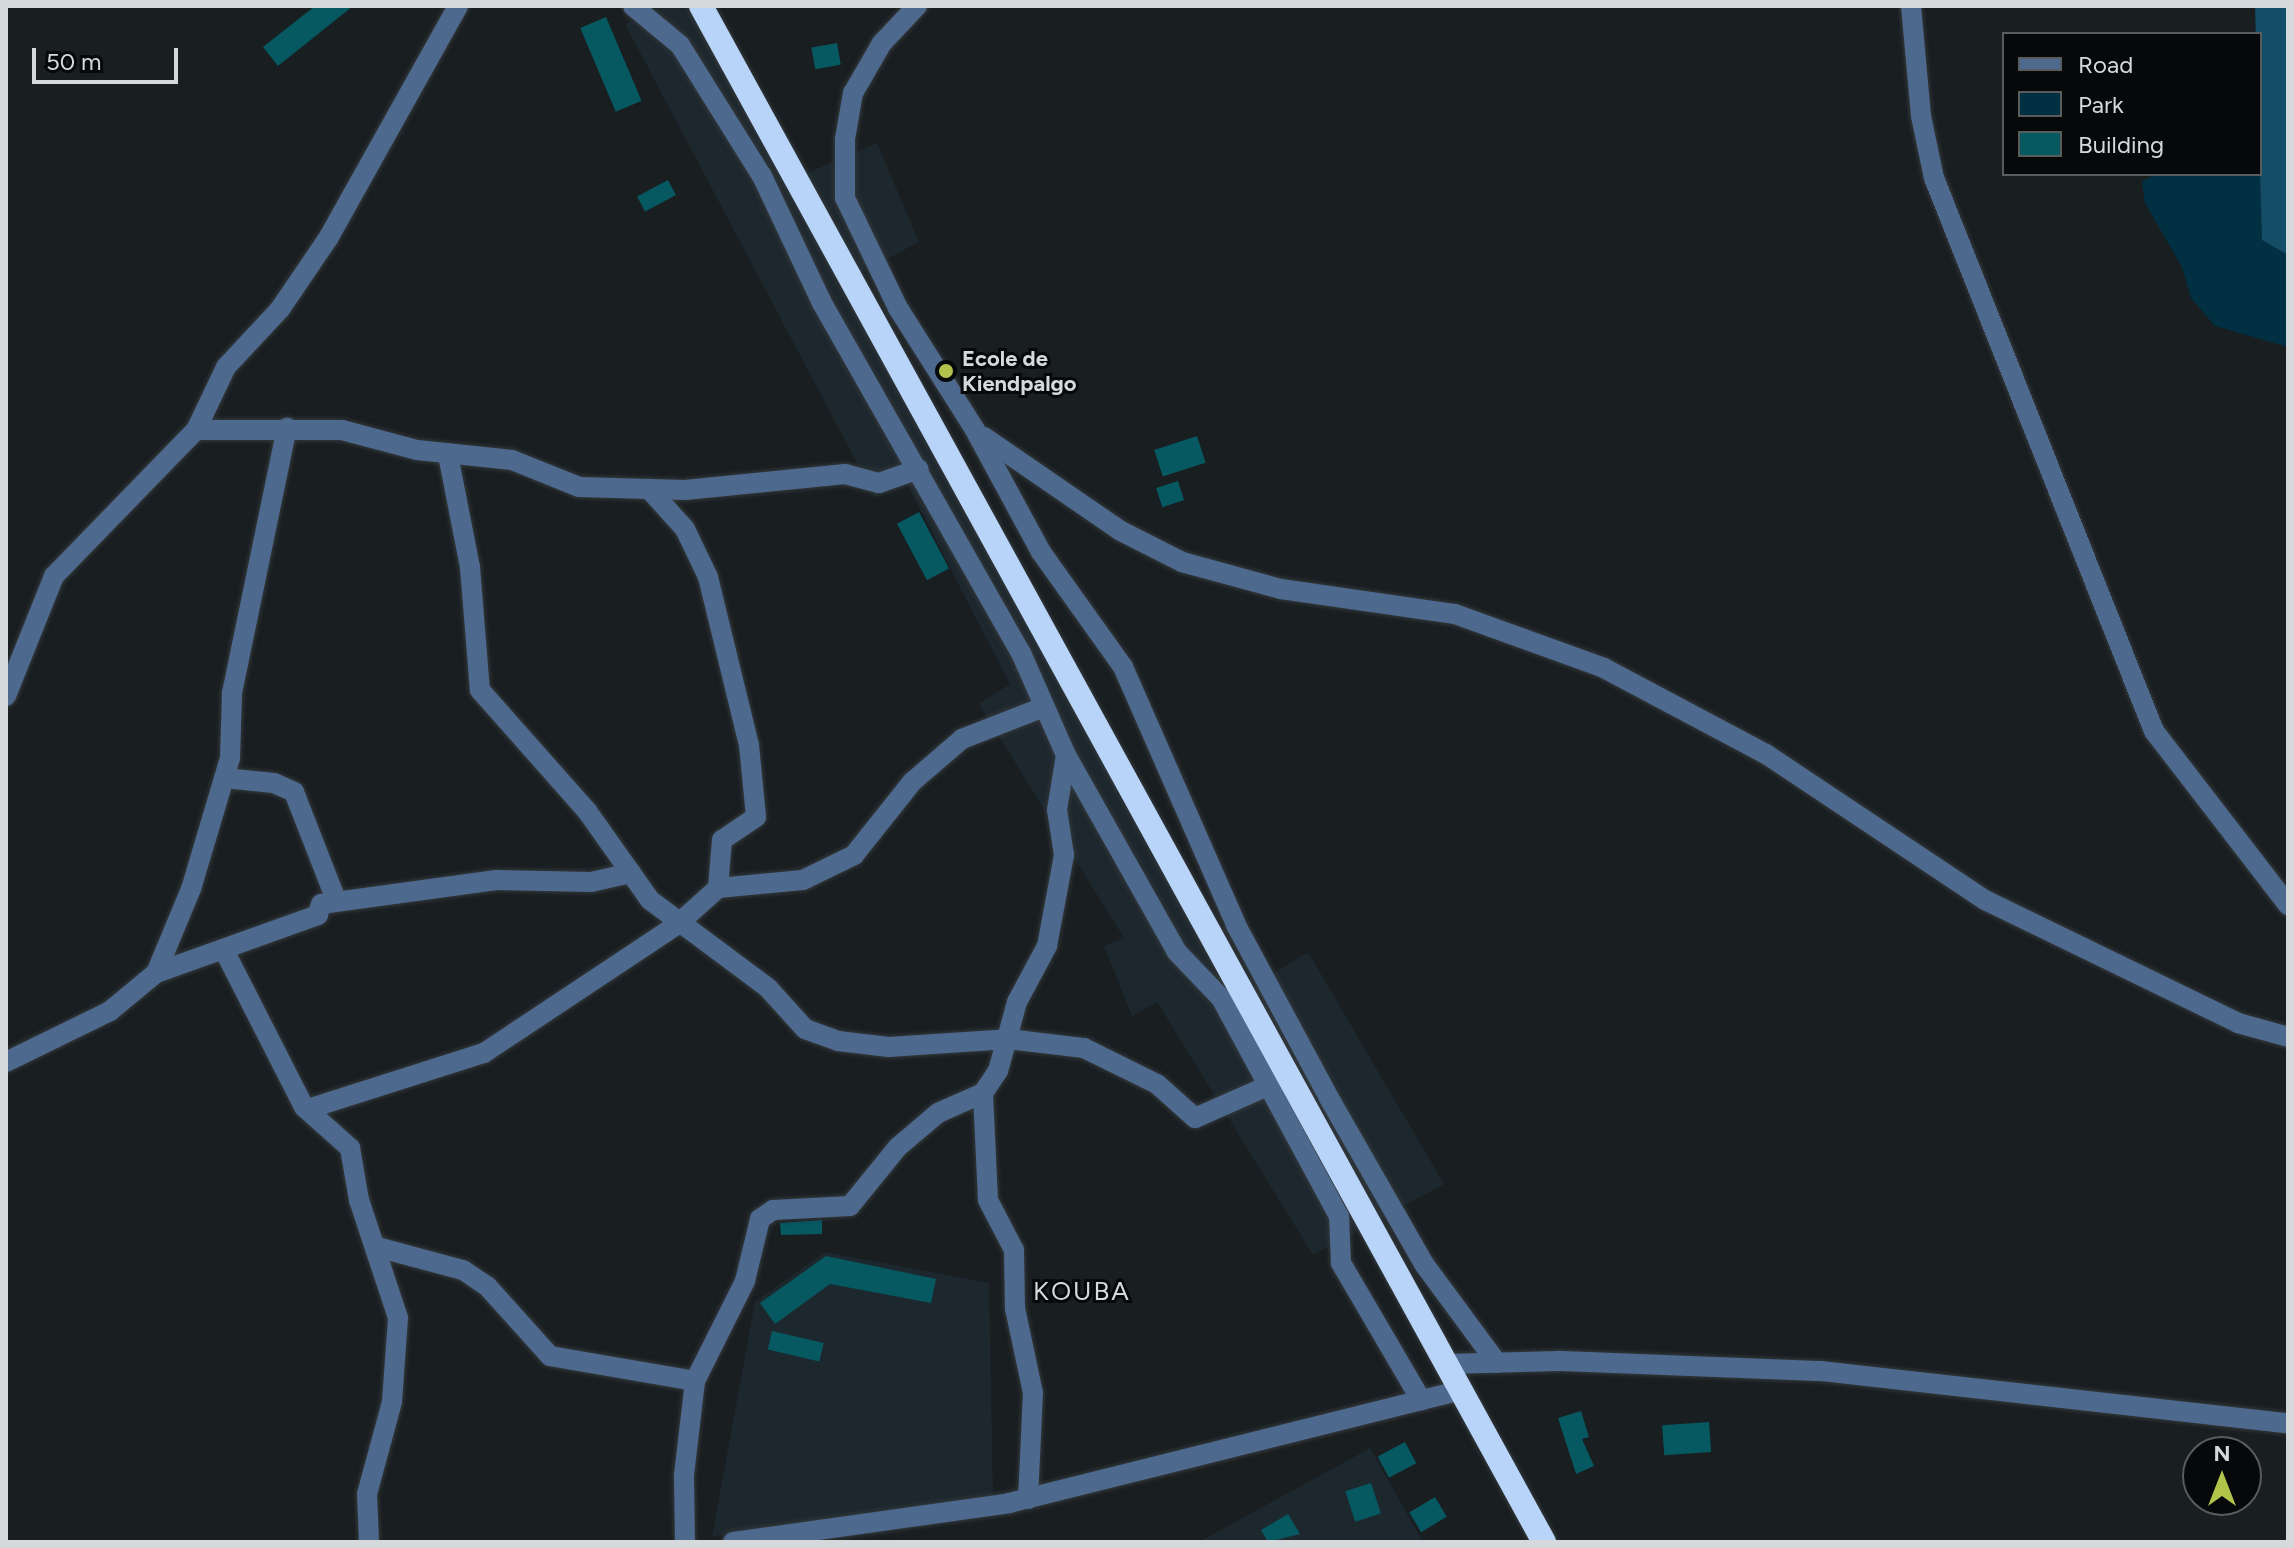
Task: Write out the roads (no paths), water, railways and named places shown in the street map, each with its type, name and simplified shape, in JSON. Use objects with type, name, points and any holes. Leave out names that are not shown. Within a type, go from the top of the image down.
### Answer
[{"type":"highway","points":[[701,6],[1278,1081],[1446,1364],[1544,1542]]},
{"type":"street","points":[[6,696],[54,576],[196,430],[226,367],[280,309],[329,237],[458,6]]},
{"type":"street","points":[[633,6],[696,67],[762,176],[822,303],[1021,653],[1041,708],[1177,952],[1221,998],[1278,1081],[1339,1216],[1341,1263],[1421,1400]]},
{"type":"street","points":[[917,6],[882,43],[853,93],[845,198],[898,308],[975,430],[1041,552],[1123,667],[1236,925],[1329,1098],[1424,1264],[1497,1363]]},
{"type":"street","points":[[1911,6],[1921,116],[1934,178],[2154,731],[2288,905]]},
{"type":"street","points":[[156,973],[191,889],[224,778],[232,693],[287,428]]},
{"type":"street","points":[[196,430],[342,430],[448,455],[512,460],[579,487],[649,489],[845,474],[879,483],[919,469]]},
{"type":"street","points":[[975,430],[1096,515],[1182,562],[1268,587],[1455,614],[1604,668],[1766,754],[1985,900],[2238,1023],[2288,1037]]},
{"type":"street","points":[[448,455],[470,567],[480,690],[587,811],[631,873],[678,924],[768,988],[805,1029],[838,1041],[889,1047],[1008,1039],[1084,1048],[1157,1084],[1195,1118],[1278,1081]]},
{"type":"street","points":[[649,489],[685,529],[708,577],[749,745],[756,817],[722,840],[718,888]]},
{"type":"street","points":[[308,1109],[484,1053],[678,924],[718,888],[803,880],[854,855],[912,782],[962,739],[1041,708]]},
{"type":"street","points":[[1028,1499],[1033,1393],[1015,1308],[1014,1250],[988,1200],[983,1093],[1008,1039],[1017,1002],[1047,946],[1064,855],[1057,810],[1066,755]]},
{"type":"street","points":[[224,778],[274,783],[294,792],[336,900]]},
{"type":"street","points":[[6,1062],[110,1011],[156,973],[225,952],[318,915],[321,904],[496,880],[591,882],[631,873]]},
{"type":"street","points":[[225,952],[308,1109],[350,1148],[359,1200],[398,1318],[392,1402],[367,1494],[369,1542]]},
{"type":"street","points":[[685,1542],[684,1475],[695,1381],[745,1281],[760,1219],[773,1210],[850,1206],[898,1147],[938,1113],[983,1093]]},
{"type":"street","points":[[377,1247],[463,1270],[487,1286],[550,1356],[695,1381]]},
{"type":"street","points":[[1446,1364],[1821,1371],[2288,1423]]},
{"type":"street","points":[[733,1542],[1028,1499],[1461,1390]]},
{"type":"place","name":"Ecole de Kiendpalgo","points":[[946,371]]},
{"type":"district","name":"KOUBA","points":[[1082,1292]]}]
